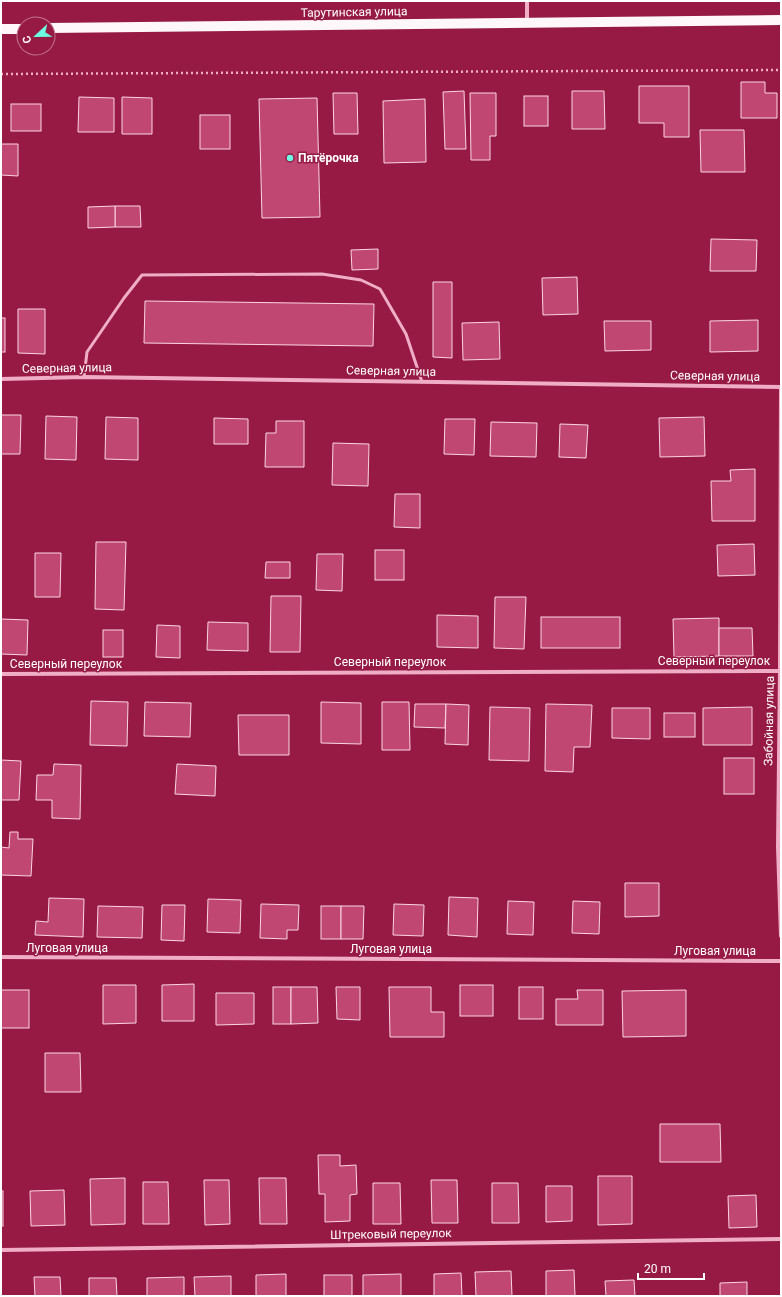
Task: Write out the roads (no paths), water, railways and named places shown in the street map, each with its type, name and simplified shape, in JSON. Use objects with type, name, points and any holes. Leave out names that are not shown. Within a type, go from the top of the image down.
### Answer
[{"type":"main road","name":"Тарутинская улица","points":[[56,28],[781,20]]},
{"type":"main road","points":[[1,29],[16,28]]},
{"type":"street","points":[[527,1],[527,23]]},
{"type":"street","name":"Северная улица","points":[[1,379],[84,377],[781,387]]},
{"type":"street","name":"Забойная улица","points":[[781,387],[779,847],[781,936]]},
{"type":"street","name":"Северный переулок","points":[[1,674],[780,671]]},
{"type":"street","name":"Луговая улица","points":[[1,957],[781,962]]},
{"type":"street","name":"Штрековый переулок","points":[[1,1250],[781,1239]]},
{"type":"lane","points":[[84,377],[87,352],[124,298],[142,275],[322,274],[361,280],[380,289],[406,334],[422,382]]},
{"type":"place","name":"Пятёрочка","points":[[290,158]]}]
